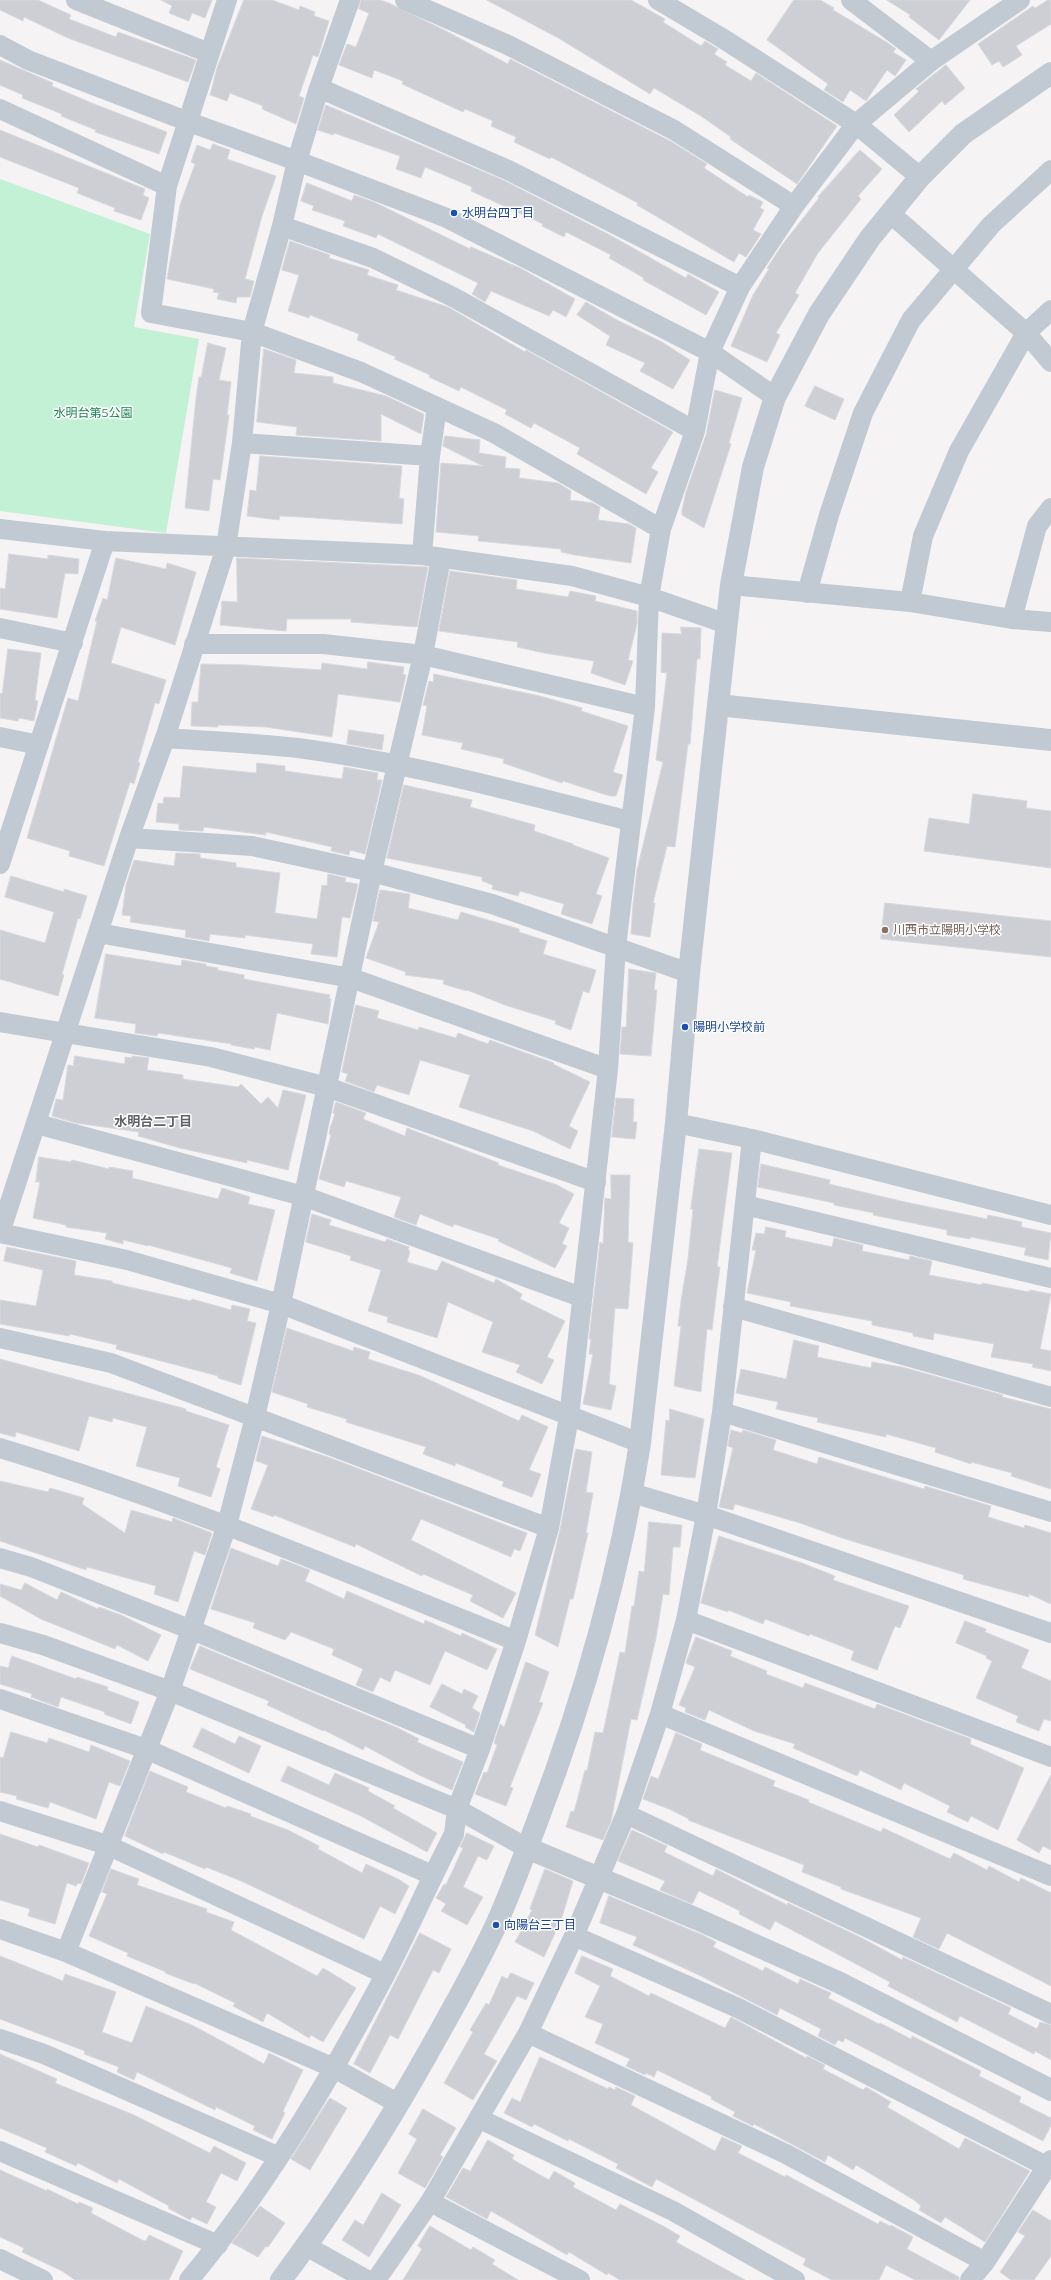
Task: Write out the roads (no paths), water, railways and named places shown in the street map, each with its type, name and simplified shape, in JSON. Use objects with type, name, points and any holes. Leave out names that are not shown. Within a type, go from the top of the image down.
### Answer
[{"type":"street","points":[[76,0],[209,54]]},
{"type":"street","points":[[228,0],[209,54],[189,122],[167,186],[151,313],[252,332],[361,372],[494,433],[661,529]]},
{"type":"street","points":[[350,0],[319,88],[297,161],[282,226],[252,332],[242,443],[226,547],[165,738],[129,838],[37,1124],[0,1233],[127,1260],[281,1304],[569,1417],[640,1443]]},
{"type":"street","points":[[405,0],[508,45],[674,130],[794,206]]},
{"type":"street","points":[[658,0],[722,38],[856,124],[920,177]]},
{"type":"street","points":[[851,0],[931,61]]},
{"type":"street","points":[[189,2280],[218,2245],[279,2157],[334,2068],[386,1974],[432,1875],[454,1834],[457,1809],[480,1749],[516,1641],[549,1528],[569,1417],[596,1182],[608,1069],[616,947],[630,821],[645,707],[649,597],[661,529],[695,431],[710,352],[740,287],[794,206],[856,124],[931,61],[1014,1]]},
{"type":"street","points":[[0,46],[28,60],[189,122],[447,218],[710,352],[775,397]]},
{"type":"street","points":[[281,2280],[352,2181],[399,2104],[449,2015],[496,1925],[560,1763],[614,1578],[632,1493],[640,1443],[676,1123],[689,973],[731,585],[753,467],[775,397],[819,314],[870,238],[920,177],[963,134],[1051,73]]},
{"type":"street","points":[[319,88],[508,170],[740,287]]},
{"type":"street","points":[[0,109],[167,186]]},
{"type":"street","points":[[808,593],[829,515],[863,413],[911,320],[990,226],[1051,170]]},
{"type":"street","points":[[891,214],[1026,333],[1051,362]]},
{"type":"street","points":[[282,226],[373,258],[446,294],[695,431]]},
{"type":"street","points":[[910,602],[923,536],[959,451],[1026,333],[1051,310]]},
{"type":"street","points":[[422,554],[430,456],[437,407]]},
{"type":"street","points":[[242,443],[430,456]]},
{"type":"street","points":[[1012,619],[1037,526],[1051,508]]},
{"type":"street","points":[[0,529],[105,541],[422,554],[441,558],[572,576],[649,597],[727,624]]},
{"type":"street","points":[[1,855],[73,643],[105,541]]},
{"type":"street","points":[[66,1952],[107,1845],[170,1691],[227,1525],[255,1417],[281,1304],[326,1087],[351,978],[372,872],[423,655],[441,558]]},
{"type":"street","points":[[731,585],[910,602],[1012,619],[1051,622]]},
{"type":"street","points":[[0,628],[73,643]]},
{"type":"street","points":[[194,644],[323,644],[423,655],[645,707]]},
{"type":"street","points":[[718,705],[1051,740]]},
{"type":"street","points":[[0,737],[38,745]]},
{"type":"street","points":[[165,738],[298,748],[397,765],[485,784],[630,821]]},
{"type":"street","points":[[129,838],[252,846],[372,872],[492,904],[689,973]]},
{"type":"street","points":[[98,933],[351,978],[608,1069]]},
{"type":"street","points":[[0,1022],[211,1057],[326,1087],[596,1182]]},
{"type":"street","points":[[676,1123],[752,1139],[1051,1215]]},
{"type":"street","points":[[37,1124],[303,1196],[582,1298]]},
{"type":"street","points":[[376,2280],[430,2202],[480,2119],[528,2034],[574,1936],[597,1878],[626,1814],[660,1714],[686,1620],[706,1515],[722,1412],[752,1139]]},
{"type":"street","points":[[745,1205],[1051,1278]]},
{"type":"street","points":[[733,1307],[1051,1397]]},
{"type":"street","points":[[0,1338],[111,1363],[549,1528]]},
{"type":"street","points":[[722,1412],[1051,1512]]},
{"type":"street","points":[[0,1448],[73,1470],[227,1525],[516,1641]]},
{"type":"street","points":[[632,1493],[706,1515],[1051,1633]]},
{"type":"street","points":[[0,1558],[31,1566],[192,1630],[480,1749]]},
{"type":"street","points":[[686,1620],[1051,1757]]},
{"type":"street","points":[[0,1633],[43,1645],[170,1691],[457,1809],[527,1848],[697,1919],[838,1982],[1051,2090]]},
{"type":"street","points":[[0,1699],[146,1749],[432,1875]]},
{"type":"street","points":[[660,1714],[1051,1876]]},
{"type":"street","points":[[0,1810],[107,1845],[386,1974]]},
{"type":"street","points":[[626,1814],[1051,2014]]},
{"type":"street","points":[[0,1929],[66,1952],[334,2068],[399,2104]]},
{"type":"street","points":[[574,1936],[738,2008],[1049,2164],[985,2262],[970,2280]]},
{"type":"street","points":[[528,2034],[786,2154],[985,2262]]},
{"type":"street","points":[[0,2039],[44,2054],[279,2157]]},
{"type":"street","points":[[480,2119],[673,2212],[795,2280]]},
{"type":"street","points":[[0,2151],[218,2245]]},
{"type":"street","points":[[430,2202],[580,2280]]},
{"type":"street","points":[[306,2246],[367,2280]]},
{"type":"street","points":[[0,2259],[43,2280]]},
{"type":"place","name":"水明台四丁目","points":[[454,213]]},
{"type":"place","name":"川西市立陽明小学校","points":[[885,930]]},
{"type":"place","name":"陽明小学校前","points":[[685,1027]]},
{"type":"place","name":"向陽台三丁目","points":[[496,1925]]},
{"type":"district","name":"水明台二丁目","points":[[153,1122]]},
{"type":"park label","name":"水明台第5公園","points":[[93,413]]}]
